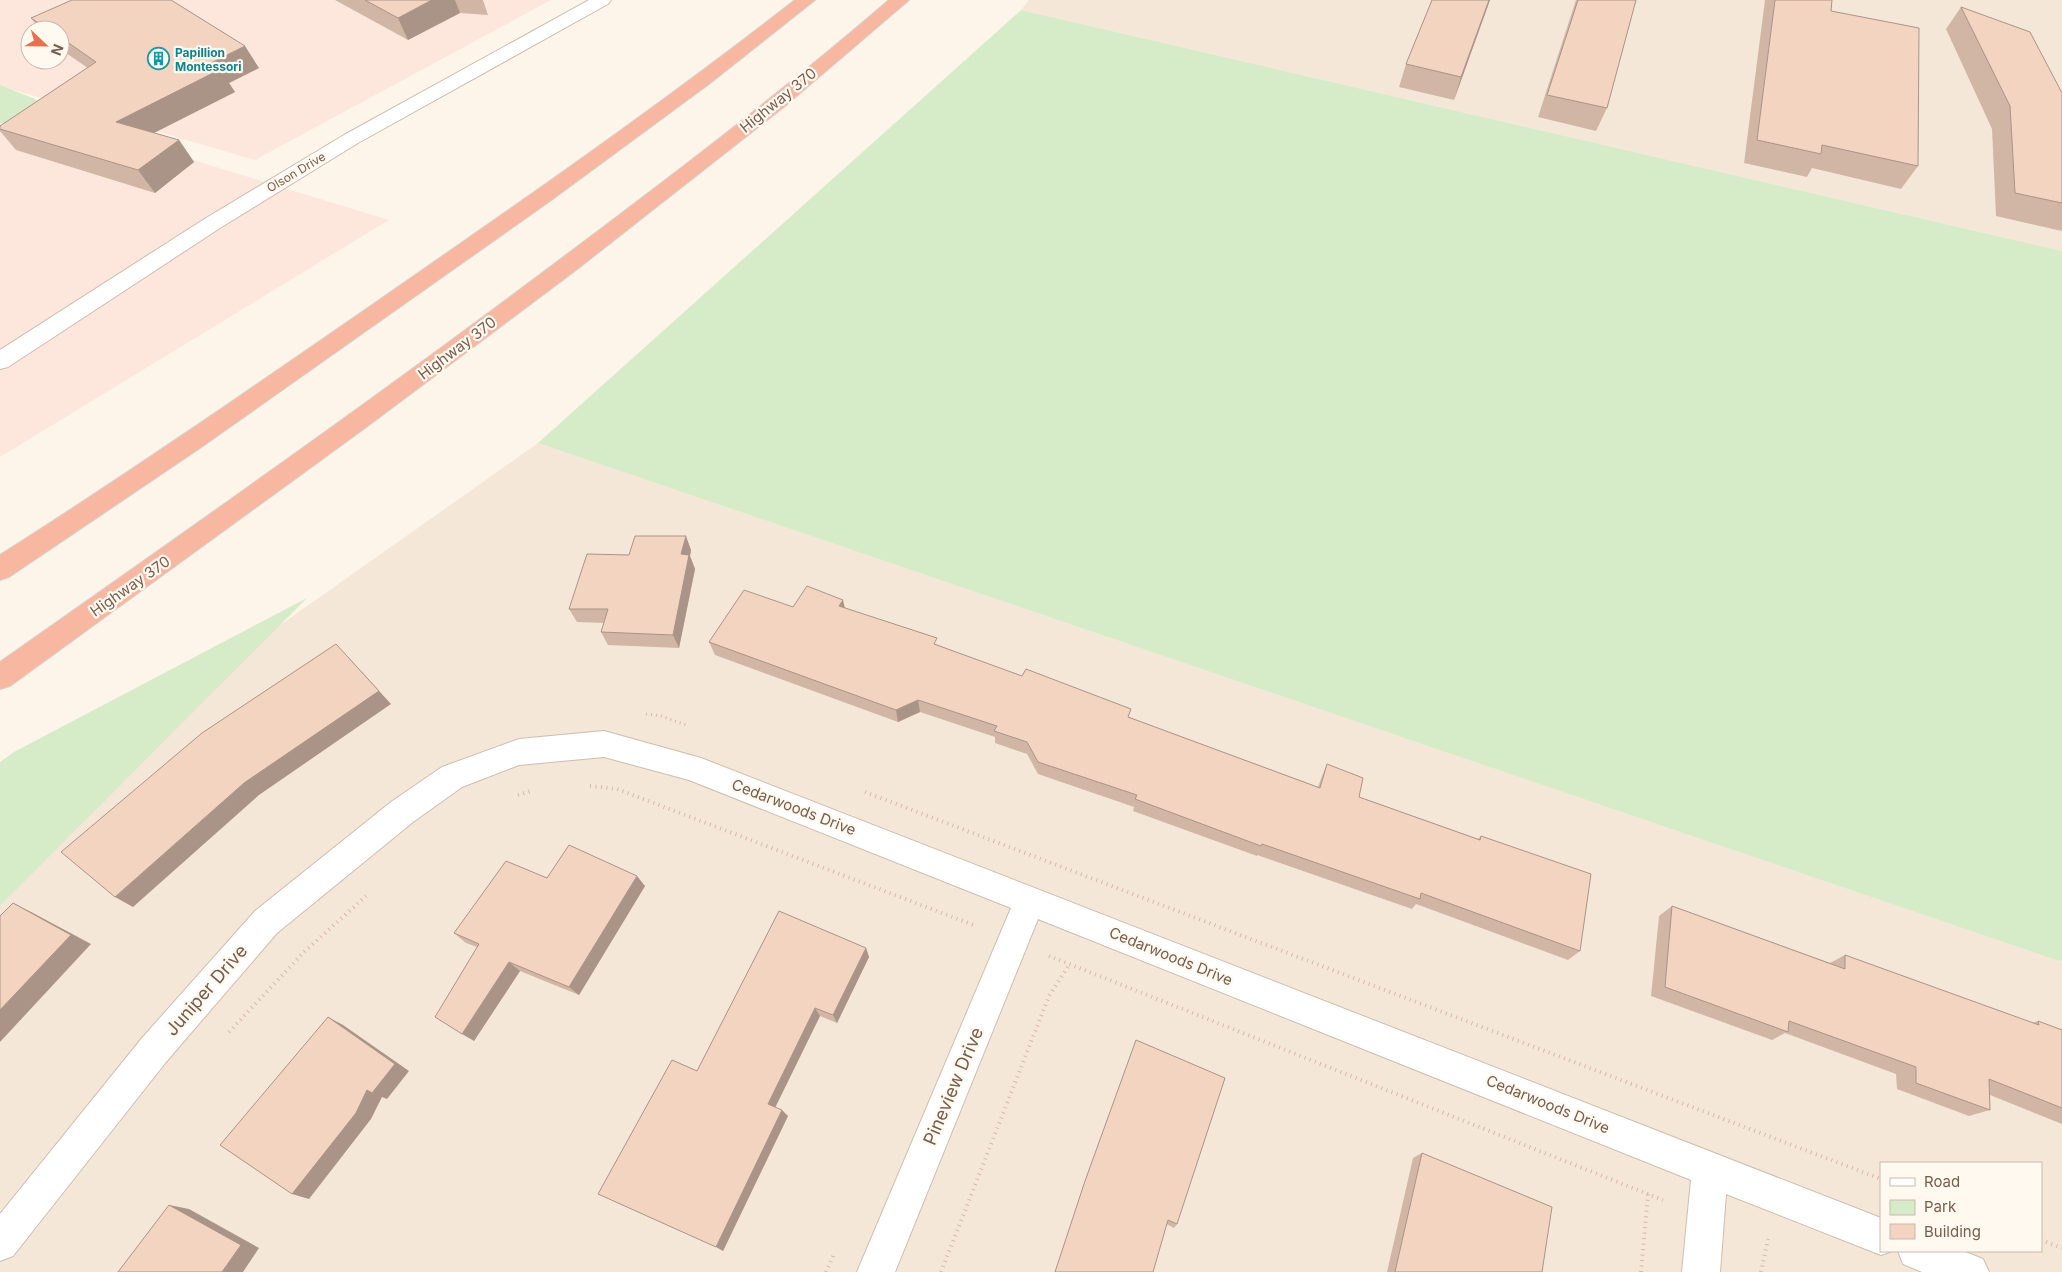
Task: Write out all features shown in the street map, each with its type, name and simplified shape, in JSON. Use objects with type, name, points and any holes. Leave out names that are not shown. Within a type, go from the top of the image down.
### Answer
[{"type":"highway","points":[[0,569],[261,394],[467,250],[636,129],[806,0]]},
{"type":"highway","name":"Highway 370","points":[[0,678],[229,515],[465,343],[645,206],[900,0]]},
{"type":"street","name":"Olson Drive","points":[[0,361],[213,223],[343,144],[589,2]]},
{"type":"street","name":"Cedarwoods Drive","points":[[452,778],[520,752],[604,744],[691,767],[1880,1236]]},
{"type":"street","name":"Juniper Drive","points":[[0,1243],[154,1050],[266,922],[394,818],[452,778]]},
{"type":"street","name":"Pineview Drive","points":[[876,1272],[1030,900]]},
{"type":"street","points":[[1702,1272],[1710,1168]]},
{"type":"street","points":[[1919,1252],[1970,1272]]},
{"type":"path","points":[[643,714],[662,716],[688,726]]},
{"type":"path","points":[[588,786],[617,789],[1014,939],[1069,965],[1648,1194],[1777,1243]]},
{"type":"path","points":[[516,796],[533,790]]},
{"type":"path","points":[[861,791],[1880,1179]]},
{"type":"path","points":[[223,1038],[302,954],[368,894]]},
{"type":"path","points":[[941,1272],[1050,996],[1069,965]]},
{"type":"path","points":[[1641,1272],[1648,1194]]},
{"type":"path","points":[[1761,1272],[1768,1240]]},
{"type":"path","points":[[2042,1240],[2062,1248]]},
{"type":"shaded area","points":[[0,0],[551,0],[255,160],[0,86]]},
{"type":"shaded area","points":[[1029,0],[2062,0],[2062,251],[1021,10]]},
{"type":"shaded area","points":[[0,101],[389,220],[0,457]]},
{"type":"shaded area","points":[[538,443],[2062,962],[2062,1272],[0,1272],[0,823]]},
{"type":"green space","points":[[1021,10],[2062,251],[2062,962],[538,443]]},
{"type":"green space","points":[[0,85],[35,99],[44,110],[22,124],[0,123]]},
{"type":"green space","points":[[307,598],[0,906],[0,762],[14,752]]},
{"type":"building","points":[[72,0],[171,0],[245,46],[211,63],[221,69],[116,122],[179,140],[138,170],[0,129],[0,126],[96,62],[70,44],[70,20],[34,20],[31,18]]},
{"type":"building","points":[[365,0],[432,0],[398,18]]},
{"type":"building","points":[[1432,0],[1489,0],[1461,77],[1406,64]]},
{"type":"building","points":[[1578,0],[1636,0],[1607,108],[1547,95]]},
{"type":"building","points":[[1775,0],[1832,0],[1831,11],[1919,28],[1918,166],[1822,145],[1821,154],[1757,140]]},
{"type":"building","points":[[1961,7],[2030,32],[2062,93],[2062,203],[2015,193],[2010,106]]},
{"type":"building","points":[[635,536],[686,536],[681,554],[689,555],[673,635],[601,632],[608,609],[569,609],[587,554],[629,555]]},
{"type":"building","points":[[807,586],[843,600],[839,606],[937,638],[934,644],[1022,676],[1026,669],[1131,709],[1128,717],[1320,788],[1327,764],[1363,778],[1359,797],[1480,840],[1481,836],[1591,874],[1580,951],[1421,893],[1420,899],[1262,844],[1261,846],[1135,799],[1137,795],[1038,762],[1027,742],[994,731],[997,726],[918,700],[896,710],[709,642],[744,590],[793,607]]},
{"type":"building","points":[[336,644],[379,691],[244,783],[115,897],[61,852],[202,733]]},
{"type":"building","points":[[569,845],[637,876],[569,987],[509,962],[462,1034],[435,1017],[479,944],[454,933],[506,861],[547,878]]},
{"type":"building","points":[[13,903],[71,935],[0,1010],[0,916]]},
{"type":"building","points":[[1672,906],[1845,969],[1845,955],[2039,1025],[2038,1021],[2062,1030],[2062,1108],[1989,1079],[1990,1110],[1916,1083],[1916,1067],[1789,1021],[1788,1032],[1665,987]]},
{"type":"building","points":[[779,911],[866,948],[833,1015],[815,1008],[768,1104],[782,1110],[716,1247],[598,1194],[672,1060],[697,1071]]},
{"type":"building","points":[[328,1017],[395,1064],[372,1093],[367,1090],[356,1113],[292,1194],[220,1145]]},
{"type":"building","points":[[1136,1040],[1225,1078],[1177,1224],[1168,1220],[1153,1272],[1055,1272],[1085,1181]]},
{"type":"building","points":[[1422,1153],[1552,1207],[1542,1272],[1395,1272]]},
{"type":"building","points":[[169,1205],[241,1245],[222,1272],[118,1272]]},
{"type":"place","name":"Papillion Montessori","points":[[159,59]]}]
